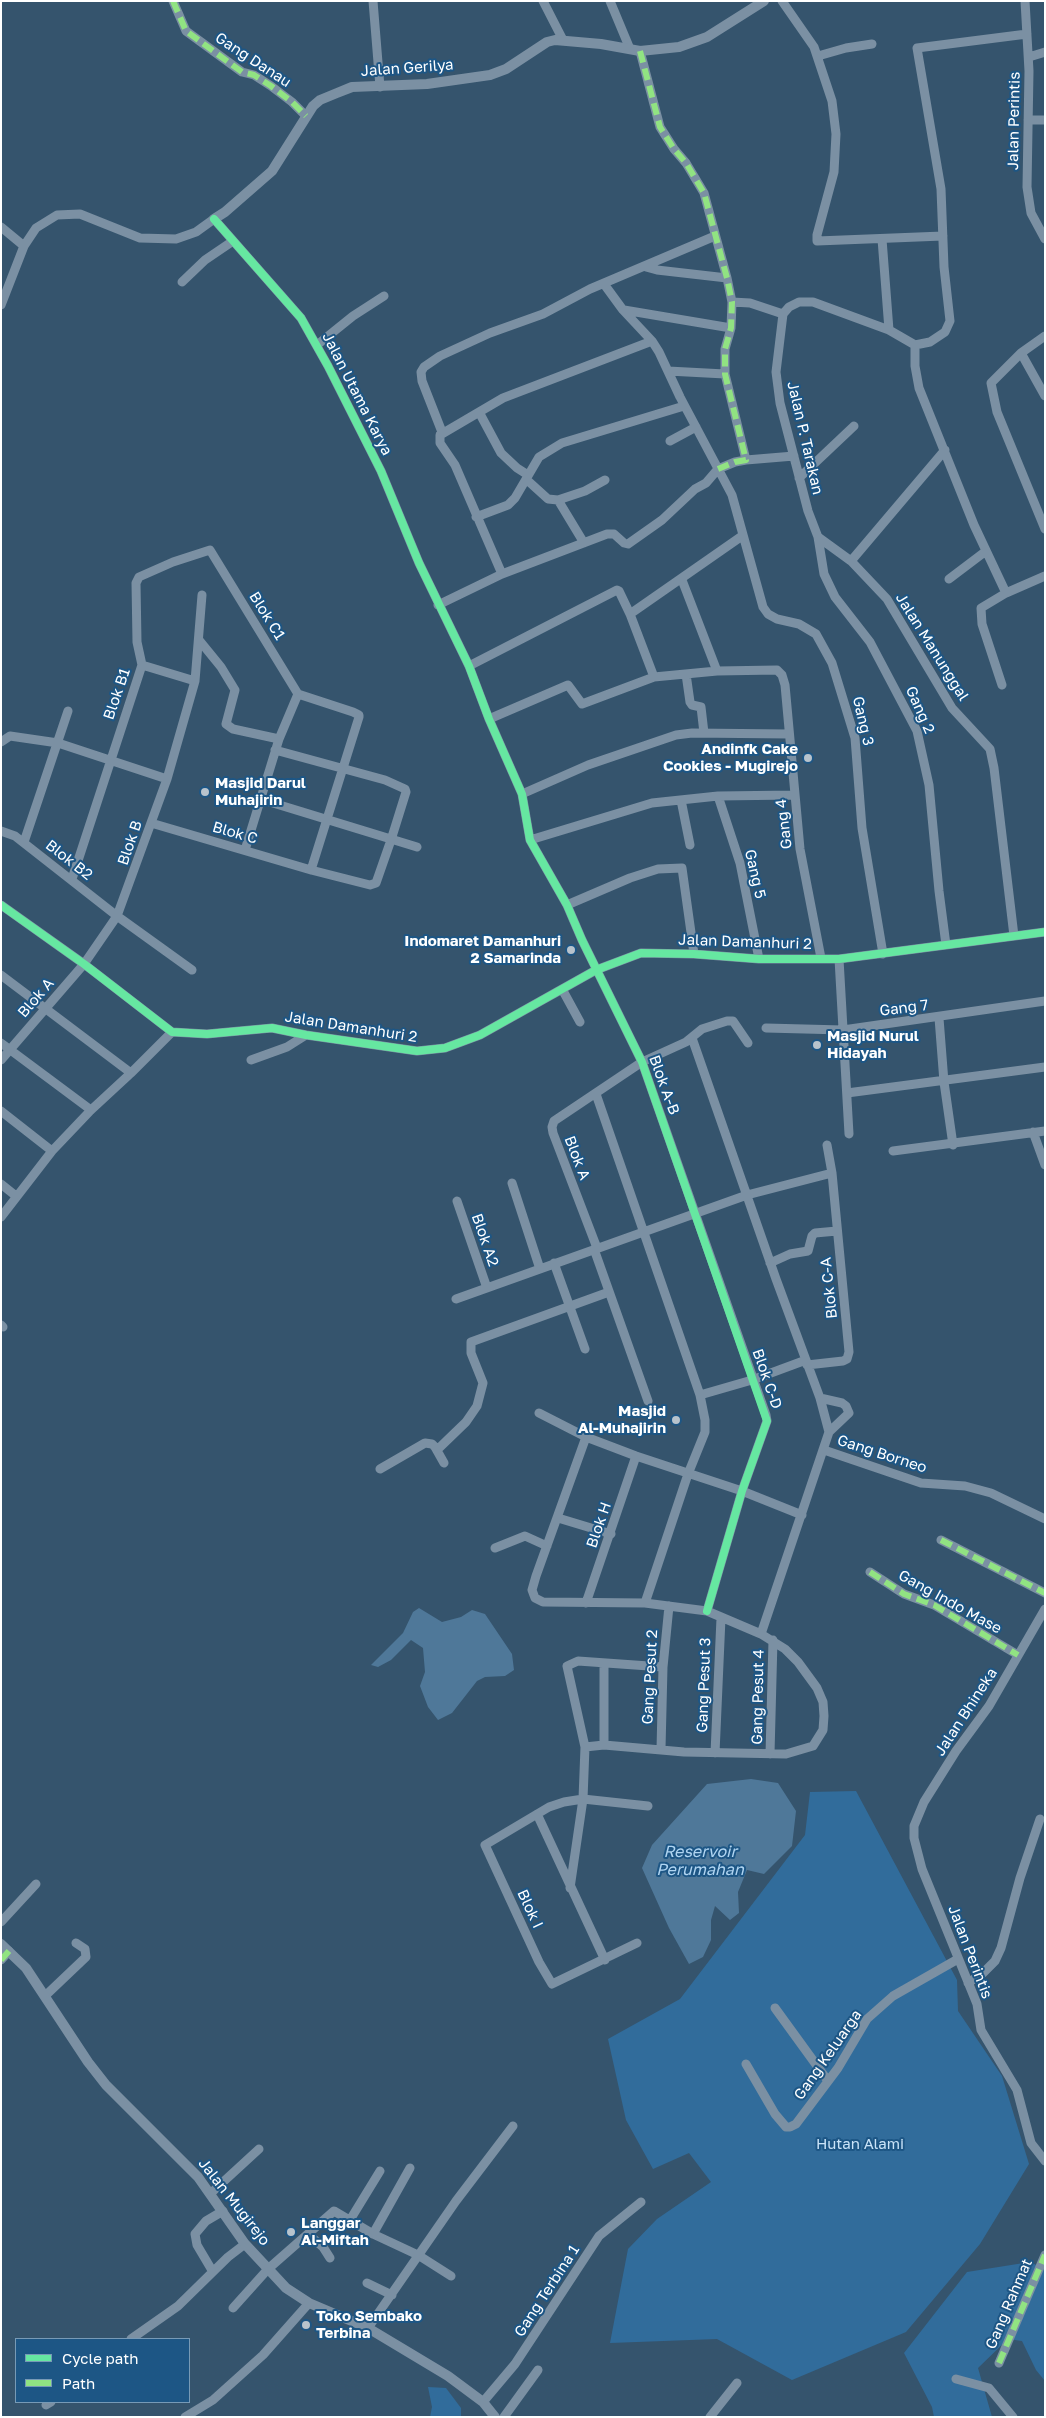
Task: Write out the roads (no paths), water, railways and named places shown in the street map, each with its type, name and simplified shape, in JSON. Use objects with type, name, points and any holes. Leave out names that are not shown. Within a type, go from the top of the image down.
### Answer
[{"type":"street","name":"Gang Danau","points":[[173,1],[186,31],[242,72],[254,75],[271,86],[292,102],[306,116]]},
{"type":"street","points":[[373,1],[380,87]]},
{"type":"street","points":[[543,1],[563,40]]},
{"type":"street","points":[[610,1],[635,50],[660,127],[674,149],[686,163],[704,193],[732,302],[730,328],[725,349],[725,374],[746,460]]},
{"type":"street","name":"Jalan Gerilya","points":[[1,306],[24,246],[36,228],[58,215],[80,214],[140,238],[176,239],[196,232],[272,171],[306,116],[320,100],[337,92],[352,87],[427,84],[490,75],[506,70],[547,42],[563,40],[635,50],[668,49],[695,43],[764,1]]},
{"type":"street","points":[[782,1],[814,48],[832,101],[836,134],[834,172],[817,235],[819,243],[943,236]]},
{"type":"street","name":"Jalan Perintis","points":[[1025,1],[1029,57],[1026,174],[1028,200],[1031,213],[1045,238]]},
{"type":"street","points":[[732,302],[750,303],[783,314],[789,307],[800,302],[813,302],[889,330],[915,345],[936,339],[945,332],[950,322],[944,267],[941,189],[917,48],[1027,34]]},
{"type":"street","points":[[818,56],[846,48],[872,44]]},
{"type":"street","points":[[1029,57],[1045,52]]},
{"type":"street","points":[[1028,120],[1045,120]]},
{"type":"street","name":"Jalan Utama Karya","points":[[214,219],[301,318],[317,346],[381,471],[438,605],[469,666],[489,719],[522,794]]},
{"type":"street","points":[[1,227],[24,246]]},
{"type":"street","points":[[442,432],[422,381],[421,372],[424,367],[440,356],[490,332],[543,314],[604,284],[646,267],[671,253],[715,236]]},
{"type":"street","points":[[882,239],[889,330]]},
{"type":"street","points":[[182,282],[205,260],[233,241]]},
{"type":"street","points":[[646,267],[727,278]]},
{"type":"street","name":"Gang 3","points":[[604,284],[623,310],[652,341],[684,406],[732,495],[763,608],[768,614],[777,619],[799,624],[816,634],[832,662],[848,709],[855,738],[862,828],[883,954]]},
{"type":"street","points":[[317,346],[353,316],[384,296]]},
{"type":"street","points":[[623,310],[730,328]]},
{"type":"street","name":"Jalan P. Tarakan","points":[[783,314],[776,372],[780,403],[818,537]]},
{"type":"street","points":[[1045,336],[1020,353],[991,383],[1004,429],[1040,501],[1045,529]]},
{"type":"street","points":[[502,574],[455,465],[440,443],[440,435],[442,432],[503,398],[652,341]]},
{"type":"street","points":[[915,345],[915,366],[919,388],[986,551],[1006,593]]},
{"type":"street","points":[[1020,353],[1045,396]]},
{"type":"street","points":[[668,371],[725,374]]},
{"type":"street","points":[[476,517],[508,505],[515,498],[539,458],[562,443],[684,406]]},
{"type":"street","points":[[479,412],[501,453],[548,499],[558,500],[585,491],[605,480]]},
{"type":"street","points":[[800,478],[854,426]]},
{"type":"street","points":[[670,441],[696,427]]},
{"type":"street","points":[[851,561],[945,450]]},
{"type":"street","points":[[438,605],[502,574],[611,534],[628,544],[662,520],[695,489],[706,483],[718,469],[746,460],[794,456]]},
{"type":"street","points":[[558,500],[584,543]]},
{"type":"street","points":[[630,614],[682,580],[742,536]]},
{"type":"street","name":"Jalan Manunggal","points":[[818,537],[851,561],[887,599],[952,708],[990,748],[994,762],[1014,936]]},
{"type":"street","name":"Gang 2","points":[[818,537],[824,574],[835,597],[870,642],[917,730],[929,785],[946,945]]},
{"type":"street","name":"Blok C1","points":[[139,577],[204,550],[210,550],[298,694]]},
{"type":"street","points":[[949,579],[986,551]]},
{"type":"street","points":[[1002,685],[980,614],[981,608],[1006,593],[1045,576]]},
{"type":"street","name":"Blok B1","points":[[72,879],[142,665],[137,642],[136,582],[139,577]]},
{"type":"street","points":[[489,719],[563,686],[568,685],[573,689],[582,704],[654,677],[717,670],[682,580]]},
{"type":"street","points":[[469,666],[617,590],[630,614],[654,677]]},
{"type":"street","points":[[1,742],[10,736],[58,743],[167,780],[195,681],[202,595]]},
{"type":"street","points":[[199,640],[221,667],[235,690],[226,724],[279,739]]},
{"type":"street","points":[[142,665],[195,681]]},
{"type":"street","name":"Gang 4","points":[[717,670],[777,670],[782,674],[785,685],[800,849],[821,958]]},
{"type":"street","points":[[686,674],[690,702],[692,705],[701,707],[704,733]]},
{"type":"street","points":[[245,850],[275,750],[298,694],[359,715],[311,870]]},
{"type":"street","points":[[24,842],[68,711]]},
{"type":"street","points":[[522,794],[588,765],[676,735],[704,733],[789,734]]},
{"type":"street","points":[[275,750],[386,780],[405,789],[406,792],[392,840]]},
{"type":"street","name":"Blok B","points":[[84,964],[117,916],[167,780]]},
{"type":"street","name":"Blok A-B","points":[[522,794],[530,840],[567,905],[596,970],[642,1062],[695,1214]]},
{"type":"street","points":[[530,840],[635,806],[718,796],[794,795]]},
{"type":"street","name":"Gang 5","points":[[718,796],[740,863],[759,959]]},
{"type":"street","points":[[260,799],[418,847]]},
{"type":"street","points":[[681,800],[690,845]]},
{"type":"street","name":"Blok C","points":[[151,824],[311,870],[373,885],[378,881],[392,840]]},
{"type":"street","name":"Blok B2","points":[[1,831],[15,836],[24,842],[117,916],[192,970]]},
{"type":"street","points":[[567,905],[617,883],[658,870],[682,868],[694,954]]},
{"type":"street","points":[[1,905],[84,964],[172,1032],[132,1073],[90,1110],[52,1151],[1,1216]]},
{"type":"street","name":"Jalan Damanhuri 2","points":[[172,1032],[207,1034],[272,1028],[306,1036],[429,1051],[464,1042],[480,1035],[596,970],[617,960],[641,953],[694,954],[759,959],[840,958],[1045,932]]},
{"type":"street","points":[[840,958],[849,1134]]},
{"type":"street","name":"Blok A","points":[[1,1060],[84,964]]},
{"type":"street","points":[[1,975],[132,1073]]},
{"type":"street","points":[[562,989],[580,1022]]},
{"type":"street","name":"Gang 7","points":[[766,1028],[843,1030],[939,1018],[1045,1001]]},
{"type":"street","points":[[939,1018],[944,1082],[953,1144]]},
{"type":"street","name":"Blok A","points":[[595,1248],[552,1127],[554,1121],[642,1062],[692,1038],[702,1029],[727,1020],[733,1021],[748,1043]]},
{"type":"street","points":[[251,1060],[287,1047],[306,1036]]},
{"type":"street","points":[[692,1038],[770,1263],[820,1398],[829,1432],[761,1634]]},
{"type":"street","points":[[1,1043],[90,1110]]},
{"type":"street","points":[[847,1093],[944,1082],[1045,1067]]},
{"type":"street","points":[[596,1094],[642,1233],[700,1395],[705,1420],[705,1432],[688,1474],[645,1603]]},
{"type":"street","points":[[1,1111],[52,1151]]},
{"type":"street","points":[[893,1151],[1045,1131]]},
{"type":"street","points":[[1033,1132],[1045,1164]]},
{"type":"street","name":"Blok C-A","points":[[806,1363],[843,1361],[848,1356],[849,1345],[832,1173],[827,1145]]},
{"type":"street","points":[[456,1300],[595,1248],[747,1195],[832,1173]]},
{"type":"street","points":[[512,1183],[540,1269]]},
{"type":"street","points":[[1,1184],[16,1196]]},
{"type":"street","name":"Blok A2","points":[[457,1201],[487,1288]]},
{"type":"street","name":"Blok C-D","points":[[695,1214],[768,1421],[742,1491],[707,1611]]},
{"type":"street","points":[[770,1263],[790,1254],[808,1251],[812,1236],[815,1233],[837,1231]]},
{"type":"street","points":[[595,1248],[648,1402]]},
{"type":"street","points":[[554,1263],[584,1349]]},
{"type":"street","points":[[437,1450],[466,1422],[476,1406],[483,1383],[471,1353],[471,1342],[609,1292]]},
{"type":"street","points":[[700,1395],[806,1363]]},
{"type":"street","points":[[820,1398],[842,1403],[849,1410],[846,1416],[829,1432]]},
{"type":"street","points":[[539,1412],[586,1437],[688,1474],[742,1491],[802,1515]]},
{"type":"street","points":[[585,1747],[604,1746],[715,1753],[786,1754],[813,1746],[823,1730],[824,1716],[823,1702],[817,1688],[798,1662],[773,1640],[707,1611],[645,1603],[543,1602],[535,1598],[532,1590],[534,1583],[586,1437]]},
{"type":"street","points":[[380,1469],[425,1443],[432,1444],[444,1463]]},
{"type":"street","name":"Gang Borneo","points":[[824,1450],[921,1483],[965,1486],[991,1493],[1045,1519]]},
{"type":"street","name":"Blok H","points":[[586,1603],[636,1456]]},
{"type":"street","points":[[558,1518],[610,1534]]},
{"type":"street","points":[[495,1548],[524,1536],[548,1546]]},
{"type":"street","points":[[941,1540],[1045,1593]]},
{"type":"street","name":"Gang Indo Mase","points":[[870,1572],[904,1594],[934,1605],[1018,1655]]},
{"type":"street","name":"Gang Pesut 2","points":[[661,1749],[664,1667],[669,1606]]},
{"type":"street","name":"Jalan Bhineka","points":[[924,1802],[956,1751],[989,1706],[1045,1609]]},
{"type":"street","name":"Gang Pesut 3","points":[[715,1753],[721,1618]]},
{"type":"street","name":"Gang Pesut 4","points":[[770,1754],[773,1640]]},
{"type":"street","points":[[570,1888],[583,1800],[585,1747],[567,1666],[574,1661],[664,1667]]},
{"type":"street","points":[[604,1664],[604,1746]]},
{"type":"street","name":"Blok I","points":[[637,1943],[554,1984],[548,1980],[539,1962],[486,1848],[487,1844],[537,1814],[564,1802],[583,1800],[648,1806]]},
{"type":"street","name":"Jalan Perintis","points":[[924,1802],[914,1826],[916,1850],[977,2004],[981,2030],[1017,2090],[1031,2143],[1045,2161]]},
{"type":"street","points":[[537,1814],[605,1960]]},
{"type":"street","points":[[968,1983],[983,1973],[995,1961],[1001,1948],[1020,1878],[1040,1819]]},
{"type":"street","points":[[1,1922],[36,1884]]},
{"type":"street","points":[[45,1996],[86,1957],[85,1949],[76,1943]]},
{"type":"street","points":[[1,1960],[5,1948]]},
{"type":"street","name":"Jalan Mugirejo","points":[[5,1948],[26,1968],[88,2062],[106,2085],[198,2177],[246,2244],[286,2288],[309,2303],[368,2328],[448,2376],[483,2402],[495,2417]]},
{"type":"street","name":"Gang Keluarga","points":[[746,2064],[775,2114],[786,2127],[796,2124],[828,2081],[867,2019],[893,1996],[958,1959]]},
{"type":"street","points":[[775,2008],[828,2081]]},
{"type":"street","points":[[368,2328],[513,2126]]},
{"type":"street","points":[[210,2194],[259,2149]]},
{"type":"street","points":[[373,2234],[410,2168]]},
{"type":"street","points":[[350,2220],[380,2171]]},
{"type":"street","name":"Gang Terbina 1","points":[[483,2402],[515,2364],[599,2236],[641,2202]]},
{"type":"street","points":[[213,2272],[197,2245],[196,2234],[206,2220],[222,2211]]},
{"type":"street","points":[[233,2308],[268,2269],[333,2212],[337,2212],[373,2234],[418,2256],[451,2276]]},
{"type":"street","points":[[308,2234],[323,2246],[330,2258]]},
{"type":"street","points":[[132,2338],[178,2306],[213,2272],[246,2244]]},
{"type":"street","name":"Gang Rahmat","points":[[999,2363],[1045,2255]]},
{"type":"street","points":[[367,2283],[392,2295]]},
{"type":"street","points":[[185,2417],[213,2400],[263,2355],[309,2303]]},
{"type":"street","points":[[504,2417],[538,2370]]},
{"type":"street","points":[[956,2379],[989,2388],[1013,2417]]},
{"type":"street","points":[[710,2417],[737,2383]]},
{"type":"water","points":[[419,1608],[442,1622],[461,1617],[472,1610],[485,1614],[512,1654],[514,1670],[505,1676],[485,1677],[477,1681],[452,1713],[438,1720],[428,1707],[420,1686],[425,1672],[423,1648],[411,1640],[391,1660],[378,1667],[371,1665],[403,1633],[413,1612]]},
{"type":"water","name":"Reservoir Perumahan","points":[[751,1779],[778,1783],[796,1811],[792,1846],[764,1874],[747,1870],[738,1892],[739,1913],[730,1920],[715,1906],[711,1920],[711,1940],[703,1957],[689,1964],[669,1928],[642,1868],[652,1845],[707,1784]]},
{"type":"place","name":"Andinfk Cake Cookies - Mugirejo","points":[[808,758]]},
{"type":"place","name":"Masjid Darul Muhajirin","points":[[205,792]]},
{"type":"place","name":"Indomaret Damanhuri 2 Samarinda","points":[[571,950]]},
{"type":"place","name":"Masjid Nurul Hidayah","points":[[817,1045]]},
{"type":"place","name":"Masjid Al-Muhajirin","points":[[676,1420]]},
{"type":"place","name":"Langgar Al-Miftah","points":[[291,2232]]},
{"type":"place","name":"Toko Sembako Terbina","points":[[306,2325]]},
{"type":"park label","name":"Hutan Alami","points":[[860,2144]]}]
